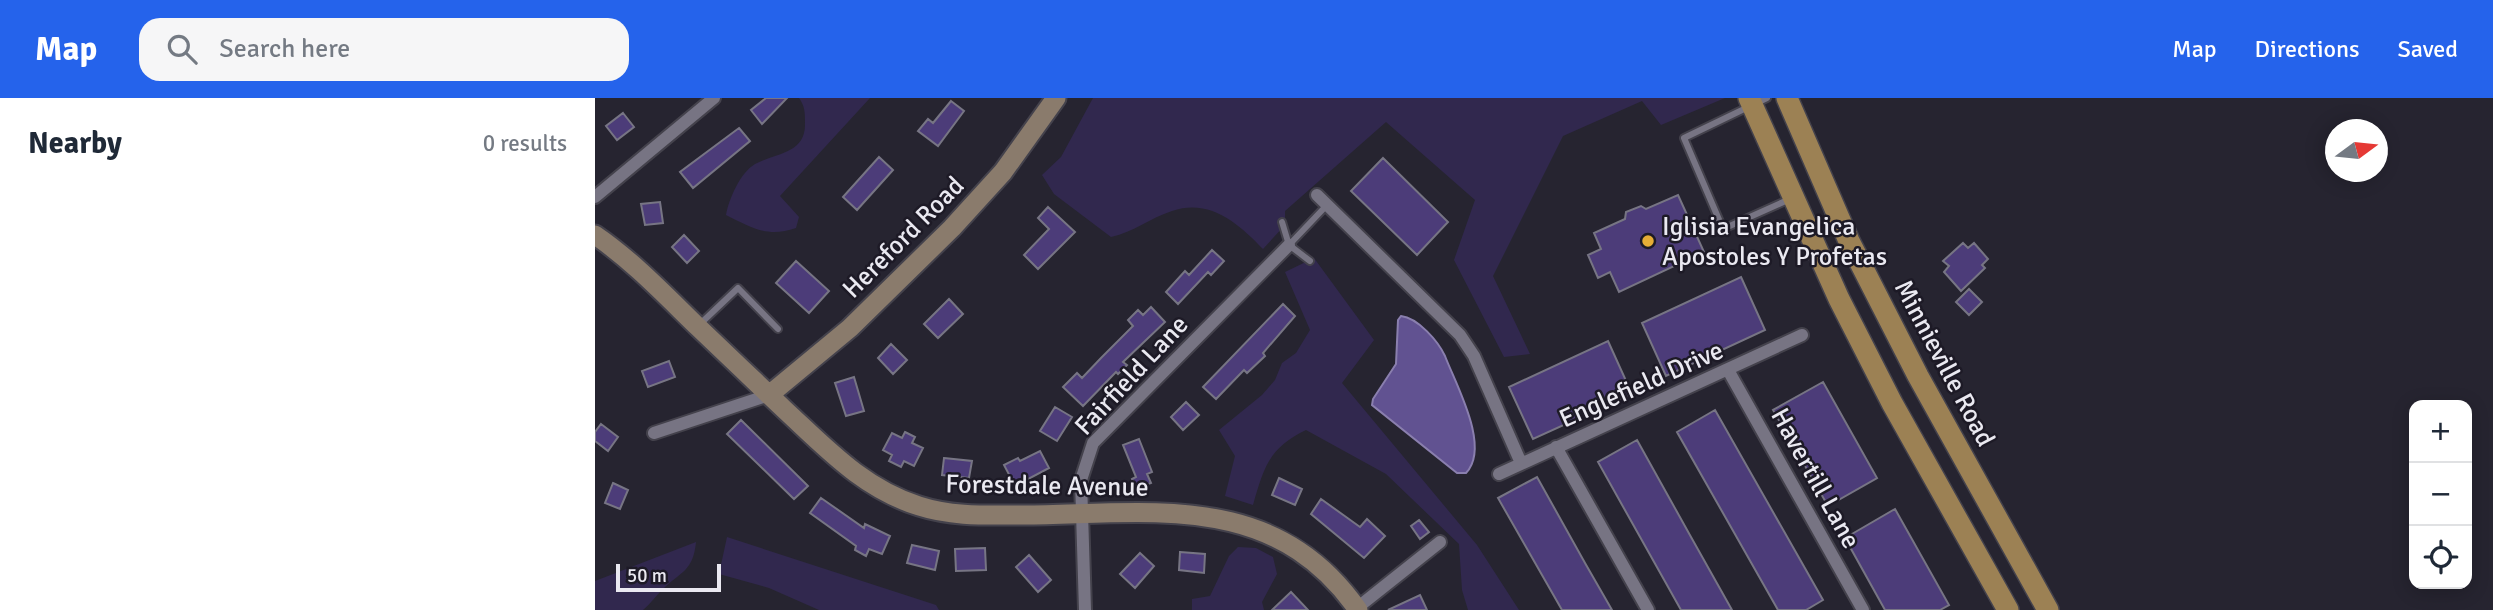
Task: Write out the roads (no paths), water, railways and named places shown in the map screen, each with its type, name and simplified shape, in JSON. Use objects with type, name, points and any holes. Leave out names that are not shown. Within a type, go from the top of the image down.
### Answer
[{"type":"main road","name":"Minnieville Road","points":[[1787,98],[1849,241],[1918,376],[2049,610]]},
{"type":"main road","points":[[1756,100],[1792,198],[1892,403],[2008,610]]},
{"type":"street","points":[[595,197],[714,98]]},
{"type":"street","name":"Hereford Road","points":[[769,395],[850,328],[952,228],[1003,172],[1056,98]]},
{"type":"street","points":[[1317,195],[1459,335],[1473,356],[1521,463]]},
{"type":"street","name":"Forestdale Avenue","points":[[595,235],[648,279],[769,395],[860,477],[919,506],[972,516],[1191,513],[1237,522],[1262,531],[1308,558],[1328,575],[1357,609]]},
{"type":"street","name":"Fairfield Lane","points":[[1085,610],[1083,471],[1093,443],[1289,245]]},
{"type":"street","name":"Englefield Drive","points":[[1499,474],[1803,335]]},
{"type":"street","name":"Havertill Lane","points":[[1728,370],[1863,610]]},
{"type":"street","points":[[655,433],[769,395]]},
{"type":"street","points":[[1556,447],[1648,610]]},
{"type":"street","points":[[1357,609],[1440,542]]},
{"type":"lane","points":[[1756,100],[1684,138],[1723,229],[1792,198]]},
{"type":"lane","points":[[1289,245],[1327,205]]},
{"type":"lane","points":[[1282,222],[1289,245],[1310,261]]},
{"type":"lane","points":[[698,327],[738,288],[778,329]]},
{"type":"place","name":"Iglisia Evangelica Apostoles Y Profetas","points":[[1648,241]]}]
